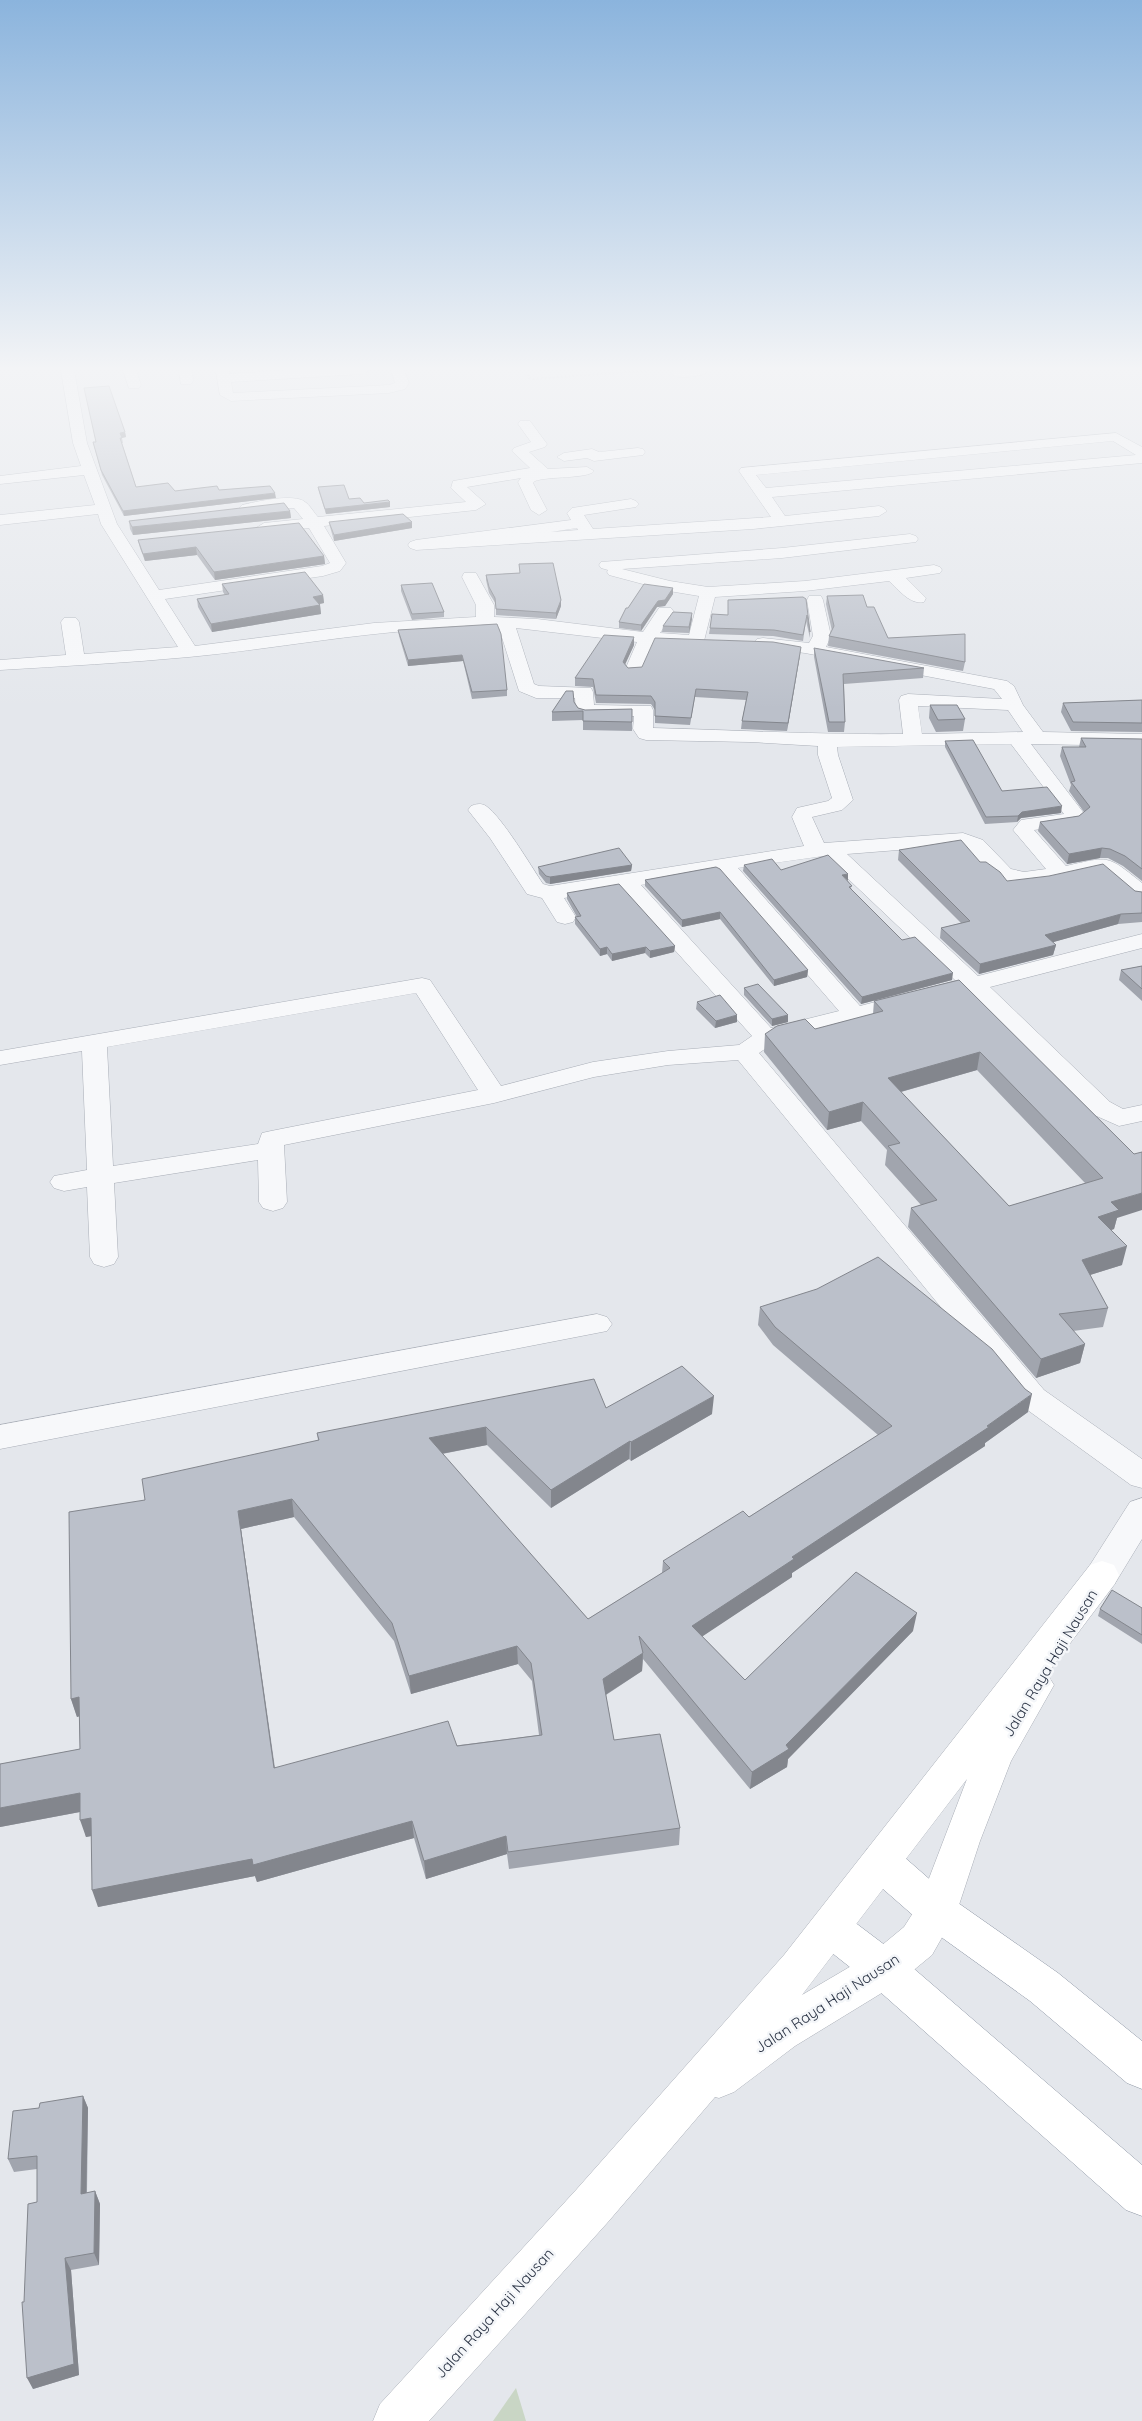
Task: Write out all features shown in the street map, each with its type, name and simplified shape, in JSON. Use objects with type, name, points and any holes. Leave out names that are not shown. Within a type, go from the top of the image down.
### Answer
[{"type":"main road","name":"Jalan Raya Haji Nausan","points":[[397,2421],[592,2206],[831,1928],[1102,1575]]},
{"type":"main road","name":"Jalan Raya Haji Nausan","points":[[592,2206],[714,2081],[780,2031],[884,1969],[918,1941],[937,1911],[994,1755],[1102,1575]]},
{"type":"main road","points":[[881,1862],[937,1911],[1044,1987],[1142,2068]]},
{"type":"main road","points":[[831,1928],[884,1969],[1142,2194]]},
{"type":"street","points":[[94,483],[106,516],[120,543],[190,652]]},
{"type":"street","points":[[246,530],[478,504],[459,488],[458,484],[464,483]]},
{"type":"street","points":[[525,483],[539,510]]},
{"type":"street","points":[[593,483],[599,498]]},
{"type":"street","points":[[754,483],[781,521]]},
{"type":"street","points":[[761,493],[870,483]]},
{"type":"street","points":[[585,528],[416,545],[585,528],[761,523],[874,512],[844,485]]},
{"type":"street","points":[[631,504],[599,498],[575,513],[611,571],[669,586],[708,592],[805,586],[934,570]]},
{"type":"street","points":[[153,596],[334,568],[338,563],[303,507],[294,503],[235,509]]},
{"type":"street","points":[[0,520],[106,516],[128,522]]},
{"type":"street","points":[[761,523],[782,553]]},
{"type":"street","points":[[607,565],[782,553],[910,539]]},
{"type":"street","points":[[120,543],[139,541]]},
{"type":"street","points":[[893,575],[918,598]]},
{"type":"street","points":[[470,577],[494,614],[526,687],[536,692],[584,692],[585,711],[644,710],[643,729],[646,734],[750,736],[828,741],[1142,740]]},
{"type":"street","points":[[0,665],[190,652],[494,614],[532,616],[648,639],[704,641],[708,592]]},
{"type":"street","points":[[815,600],[822,636],[815,650]]},
{"type":"street","points":[[634,670],[648,639],[666,612]]},
{"type":"street","points":[[70,622],[76,659]]},
{"type":"street","points":[[746,642],[815,650],[912,670],[1000,685],[1007,690],[1028,739],[1076,816],[1070,820],[1028,824],[1023,830],[1060,872]]},
{"type":"street","points":[[912,670],[908,700],[910,724],[914,740]]},
{"type":"street","points":[[908,700],[1014,706]]},
{"type":"street","points":[[828,741],[828,755],[843,800],[835,806],[804,812],[802,817],[823,850],[973,984],[1107,1113],[1119,1118],[1142,1113]]},
{"type":"street","points":[[478,810],[498,834],[535,888],[550,893],[626,882],[723,864],[823,850],[963,839],[977,844],[997,869],[1010,877],[1032,877],[1107,866],[1142,894]]},
{"type":"street","points":[[723,864],[854,1013]]},
{"type":"street","points":[[626,882],[1033,1398],[1142,1476]]},
{"type":"street","points":[[550,893],[565,916]]},
{"type":"street","points":[[273,1202],[271,1139],[494,1095],[602,1068],[756,1045],[854,1013],[1142,941]]},
{"type":"street","points":[[0,1058],[422,985],[494,1095]]},
{"type":"street","points":[[94,1041],[104,1257]]},
{"type":"street","points":[[64,1182],[272,1150]]},
{"type":"street","points":[[0,1437],[597,1324]]},
{"type":"street","name":"Jalan Raya Haji Nausan","points":[[1102,1575],[1142,1511]]},
{"type":"green space","points":[[516,2388],[526,2421],[493,2421]]},
{"type":"building","points":[[108,483],[135,483],[136,487],[168,483],[175,491],[217,486],[219,490],[270,486],[275,493],[123,511]]},
{"type":"building","points":[[344,485],[349,499],[360,498],[364,503],[388,500],[390,502],[325,509],[318,487]]},
{"type":"building","points":[[284,503],[290,511],[132,527],[129,521]]},
{"type":"building","points":[[403,514],[412,522],[334,535],[329,522]]},
{"type":"building","points":[[299,523],[324,556],[214,572],[196,547],[143,554],[138,540]]},
{"type":"building","points":[[553,563],[561,600],[556,613],[496,609],[495,598],[489,587],[486,575],[520,573],[519,564]]},
{"type":"building","points":[[305,572],[323,595],[313,597],[320,605],[211,624],[197,599],[229,594],[222,584]]},
{"type":"building","points":[[432,583],[444,612],[412,614],[401,585]]},
{"type":"building","points":[[644,584],[673,588],[665,600],[658,601],[641,625],[619,622],[626,608],[628,608]]},
{"type":"building","points":[[863,595],[867,607],[874,607],[888,638],[965,634],[965,662],[829,636],[834,626],[827,596]]},
{"type":"building","points":[[803,597],[806,599],[810,632],[807,615],[803,635],[774,630],[710,628],[712,614],[728,615],[728,600]]},
{"type":"building","points":[[673,612],[692,613],[689,627],[663,626]]},
{"type":"building","points":[[497,624],[501,634],[507,690],[472,692],[462,655],[408,660],[398,630]]},
{"type":"building","points":[[604,635],[634,637],[623,662],[628,668],[642,667],[655,638],[773,642],[801,647],[788,723],[742,721],[748,692],[696,689],[691,718],[655,716],[655,702],[651,696],[596,695],[593,679],[575,678]]},
{"type":"building","points":[[814,648],[924,668],[843,674],[845,722],[829,722]]},
{"type":"building","points":[[566,691],[573,691],[574,702],[578,708],[585,710],[632,709],[632,722],[583,721],[583,711],[552,712]]},
{"type":"building","points":[[1142,700],[1142,723],[1073,722],[1063,703]]},
{"type":"building","points":[[930,705],[957,705],[965,719],[938,720]]},
{"type":"building","points":[[1081,738],[1142,739],[1142,869],[1125,856],[1110,849],[1102,848],[1069,854],[1040,822],[1079,816],[1090,807],[1071,782],[1075,781],[1062,747],[1086,747]]},
{"type":"building","points":[[973,740],[1002,791],[1047,787],[1062,806],[1022,812],[1018,816],[986,817],[945,741]]},
{"type":"building","points":[[961,840],[980,862],[986,862],[1000,872],[1007,881],[1049,876],[1103,864],[1135,891],[1142,892],[1142,913],[1121,914],[1045,935],[1056,945],[980,964],[941,928],[970,921],[899,850]]},
{"type":"building","points":[[619,848],[632,865],[550,877],[546,876],[538,867]]},
{"type":"building","points":[[828,855],[848,874],[842,875],[852,886],[849,887],[902,940],[915,937],[953,973],[862,997],[744,865],[772,859],[781,870]]},
{"type":"building","points":[[716,867],[720,869],[808,970],[774,980],[720,912],[682,920],[645,880]]},
{"type":"building","points":[[619,884],[675,946],[650,951],[646,947],[612,954],[607,947],[600,949],[575,917],[581,916],[567,893]]},
{"type":"building","points":[[1142,966],[1142,989],[1121,970]]},
{"type":"building","points":[[959,980],[1134,1154],[1142,1152],[1142,1193],[1111,1202],[1119,1210],[1098,1217],[1127,1246],[1082,1260],[1108,1308],[1059,1314],[1085,1344],[1041,1359],[911,1208],[937,1200],[888,1146],[900,1143],[863,1102],[829,1112],[765,1034],[777,1026],[805,1019],[815,1029],[883,1011],[874,1001]],"holes":[[[980,1052],[1103,1178],[1009,1206],[888,1078]]]},
{"type":"building","points":[[758,984],[788,1015],[772,1019],[744,988]]},
{"type":"building","points":[[720,995],[737,1015],[716,1021],[697,1002]]},
{"type":"building","points":[[878,1257],[992,1349],[1025,1389],[1032,1394],[987,1426],[989,1427],[792,1557],[794,1559],[692,1626],[745,1680],[856,1572],[917,1613],[786,1745],[789,1749],[752,1772],[639,1636],[643,1653],[603,1679],[614,1740],[660,1734],[680,1828],[508,1852],[506,1836],[424,1861],[412,1821],[253,1865],[252,1859],[92,1890],[91,1818],[80,1820],[80,1793],[0,1808],[0,1764],[80,1749],[79,1697],[71,1699],[69,1512],[145,1500],[142,1479],[319,1440],[317,1433],[594,1379],[606,1408],[682,1366],[714,1396],[630,1441],[551,1490],[486,1427],[429,1438],[588,1619],[670,1568],[663,1561],[743,1511],[749,1517],[892,1426],[775,1327],[760,1307],[817,1289]],"holes":[[[292,1499],[392,1623],[409,1676],[517,1646],[531,1663],[542,1735],[457,1746],[448,1721],[274,1768],[238,1511]]]},
{"type":"building","points":[[1112,1590],[1142,1608],[1142,1635],[1100,1609]]},
{"type":"building","points":[[83,2096],[81,2194],[95,2191],[94,2253],[65,2258],[74,2364],[27,2378],[22,2302],[24,2302],[28,2204],[37,2202],[37,2156],[8,2159],[13,2111],[39,2108],[40,2103]]}]
